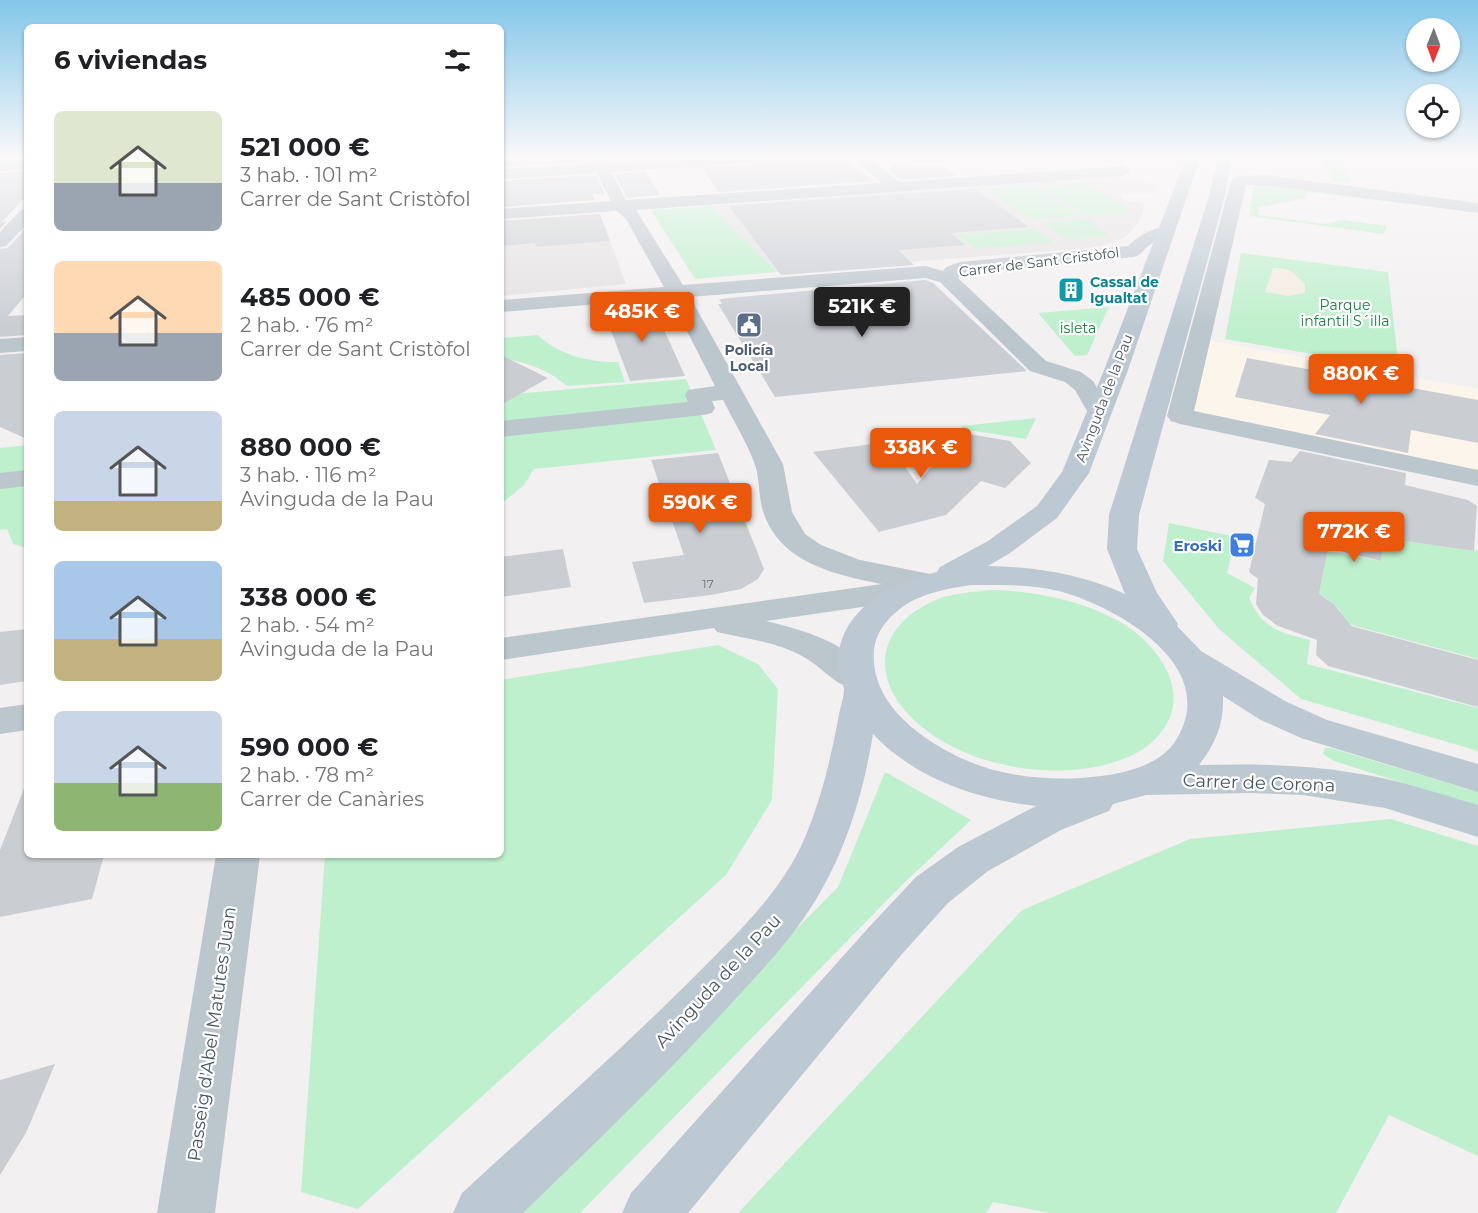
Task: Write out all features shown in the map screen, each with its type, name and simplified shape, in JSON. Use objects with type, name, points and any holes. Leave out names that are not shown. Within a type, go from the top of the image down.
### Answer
[{"type":"main road","name":"Avinguda de la Pau","points":[[482,1213],[679,1026],[788,905],[814,864],[844,789],[853,748],[859,686],[856,652],[864,627],[884,606],[999,547],[1047,512],[1075,472],[1172,215]]},
{"type":"main road","points":[[651,1213],[886,940],[932,890],[973,859],[1046,819],[1136,784],[1171,767],[1191,748],[1204,727],[1207,705],[1202,681],[1141,593],[1122,549],[1124,515],[1212,215]]},
{"type":"main road","points":[[926,585],[972,575],[1006,575],[1042,578],[1077,586],[1112,599],[1142,615],[1179,647],[1272,710],[1314,729],[1478,778]]},
{"type":"main road","points":[[859,686],[876,716],[899,738],[929,759],[966,776],[1007,788],[1050,793],[1092,793],[1136,784]]},
{"type":"main road","name":"Carrer de Corona","points":[[1136,784],[1205,779],[1305,781],[1354,787],[1398,796],[1478,821]]},
{"type":"street","points":[[631,215],[677,291],[769,464],[774,495],[785,529],[800,546],[854,568],[926,585]]},
{"type":"street","points":[[1231,215],[1179,416],[1478,478]]},
{"type":"street","points":[[0,242],[24,217]]},
{"type":"street","name":"Carrer de Sant Cristòfol","points":[[504,306],[911,272],[954,273],[1134,251],[1144,240],[1166,232]]},
{"type":"street","name":"Carrer de Sant Cristòfol","points":[[954,273],[1038,366],[1073,377],[1085,386],[1099,411]]},
{"type":"street","points":[[0,346],[24,344]]},
{"type":"street","points":[[504,429],[703,408],[697,395],[732,392]]},
{"type":"street","points":[[0,481],[24,478]]},
{"type":"street","points":[[504,649],[926,585]]},
{"type":"street","points":[[698,620],[757,629],[801,642],[824,654],[859,686]]},
{"type":"street","points":[[0,720],[24,717]]},
{"type":"street","name":"Passeig d'Abel Matutes Juan","points":[[186,1213],[238,858]]},
{"type":"shaded area","points":[[597,215],[607,233],[626,284],[504,296],[504,221]]},
{"type":"shaded area","points":[[720,215],[1142,215],[1135,227],[1125,237],[1090,248],[777,272]]},
{"type":"shaded area","points":[[1207,340],[1478,389],[1478,474],[1189,415]]},
{"type":"green space","points":[[654,215],[720,215],[777,272],[695,279]]},
{"type":"green space","points":[[1025,215],[1081,216],[1031,219]]},
{"type":"green space","points":[[1258,215],[1325,224],[1343,220],[1387,226],[1383,234],[1249,216]]},
{"type":"green space","points":[[1086,219],[1098,227],[1062,231],[1098,228],[1111,236],[1068,239],[1040,223]]},
{"type":"green space","points":[[1035,229],[1054,242],[975,248],[958,235]]},
{"type":"green space","name":"Parque infantil S´illa","points":[[1241,253],[1388,272],[1399,369],[1225,339]]},
{"type":"green space","name":"isleta","points":[[1109,307],[1087,355],[1075,356],[1038,313]]},
{"type":"green space","points":[[538,335],[565,353],[597,361],[618,362],[625,382],[567,386],[536,367],[504,359],[504,338]]},
{"type":"green space","points":[[686,379],[716,450],[534,469],[524,485],[504,502],[504,395]]},
{"type":"green space","points":[[1036,418],[1026,439],[962,429],[961,426]]},
{"type":"green space","points":[[24,445],[24,547],[13,544],[7,529],[0,530],[0,448]]},
{"type":"green space","points":[[1169,523],[1236,537],[1227,573],[1255,588],[1249,598],[1266,623],[1273,628],[1310,640],[1307,664],[1478,708],[1478,751],[1301,699],[1219,629],[1163,561]]},
{"type":"green space","points":[[1385,538],[1478,550],[1478,659],[1344,623],[1339,609],[1319,594],[1327,551],[1381,561]]},
{"type":"green space","points":[[993,590],[1042,595],[1068,601],[1117,620],[1138,634],[1155,652],[1168,673],[1172,687],[1174,701],[1171,715],[1158,736],[1144,749],[1118,761],[1077,770],[1052,771],[1003,765],[979,758],[935,736],[916,722],[901,706],[891,690],[886,673],[885,657],[889,641],[898,627],[912,614],[931,602],[953,595]]},
{"type":"green space","points":[[718,645],[758,664],[778,689],[772,800],[726,875],[358,1209],[301,1192],[325,858],[504,858],[504,680]]},
{"type":"green space","points":[[1325,748],[1478,792],[1478,807],[1334,761],[1323,754]]},
{"type":"green space","points":[[885,772],[971,820],[905,882],[580,1213],[514,1213],[838,887]]},
{"type":"green space","points":[[1391,819],[1478,846],[1478,1156],[1389,1115],[1336,1213],[1050,1213],[993,1202],[986,1213],[738,1213],[1022,910],[1190,839]]},
{"type":"sand","points":[[1273,268],[1288,270],[1294,274],[1305,284],[1305,293],[1288,296],[1265,292]]},
{"type":"building","points":[[0,215],[9,215],[2,222],[7,221],[0,229]]},
{"type":"building","points":[[600,215],[610,241],[536,247],[535,243],[504,246],[504,221]]},
{"type":"building","points":[[735,215],[1011,215],[1029,227],[951,233],[965,245],[898,250],[914,265],[781,275]]},
{"type":"building","points":[[24,230],[24,297],[8,316],[24,315],[24,335],[0,337],[0,249],[8,248]]},
{"type":"building","points":[[925,280],[933,283],[1027,371],[775,397],[718,304],[722,304],[719,299]]},
{"type":"building","points":[[629,305],[655,310],[685,376],[630,381],[602,307]]},
{"type":"building","points":[[24,353],[24,438],[0,427],[0,355]]},
{"type":"building","points":[[504,356],[548,378],[504,403]]},
{"type":"building","points":[[1247,358],[1478,400],[1478,443],[1411,430],[1408,453],[1315,434],[1330,415],[1235,397]]},
{"type":"building","points":[[969,434],[1010,441],[1031,463],[1005,488],[981,481],[946,515],[879,532],[813,452],[872,444],[884,453],[897,455],[917,484],[955,439]]},
{"type":"building","points":[[1300,451],[1406,473],[1405,485],[1468,500],[1477,506],[1474,551],[1384,538],[1381,561],[1328,548],[1319,594],[1334,604],[1351,626],[1478,660],[1478,707],[1328,666],[1316,655],[1317,640],[1278,626],[1263,615],[1256,604],[1258,579],[1249,572],[1265,504],[1255,498],[1269,460],[1291,462]]},
{"type":"building","points":[[718,453],[764,569],[758,579],[741,589],[644,603],[632,562],[684,555],[651,460]]},
{"type":"building","points":[[563,549],[571,587],[504,597],[504,557]]},
{"type":"building","points":[[24,629],[24,681],[0,685],[0,632]]},
{"type":"building","points":[[24,789],[24,858],[103,858],[92,899],[0,917],[0,850]]},
{"type":"building","points":[[55,1064],[26,1133],[0,1175],[0,1080]]},
{"type":"place","name":"Cassal de Igualtat","points":[[1071,290]]},
{"type":"place","name":"Policía Local","points":[[749,325]]},
{"type":"place","name":"Eroski","points":[[1242,545]]}]
